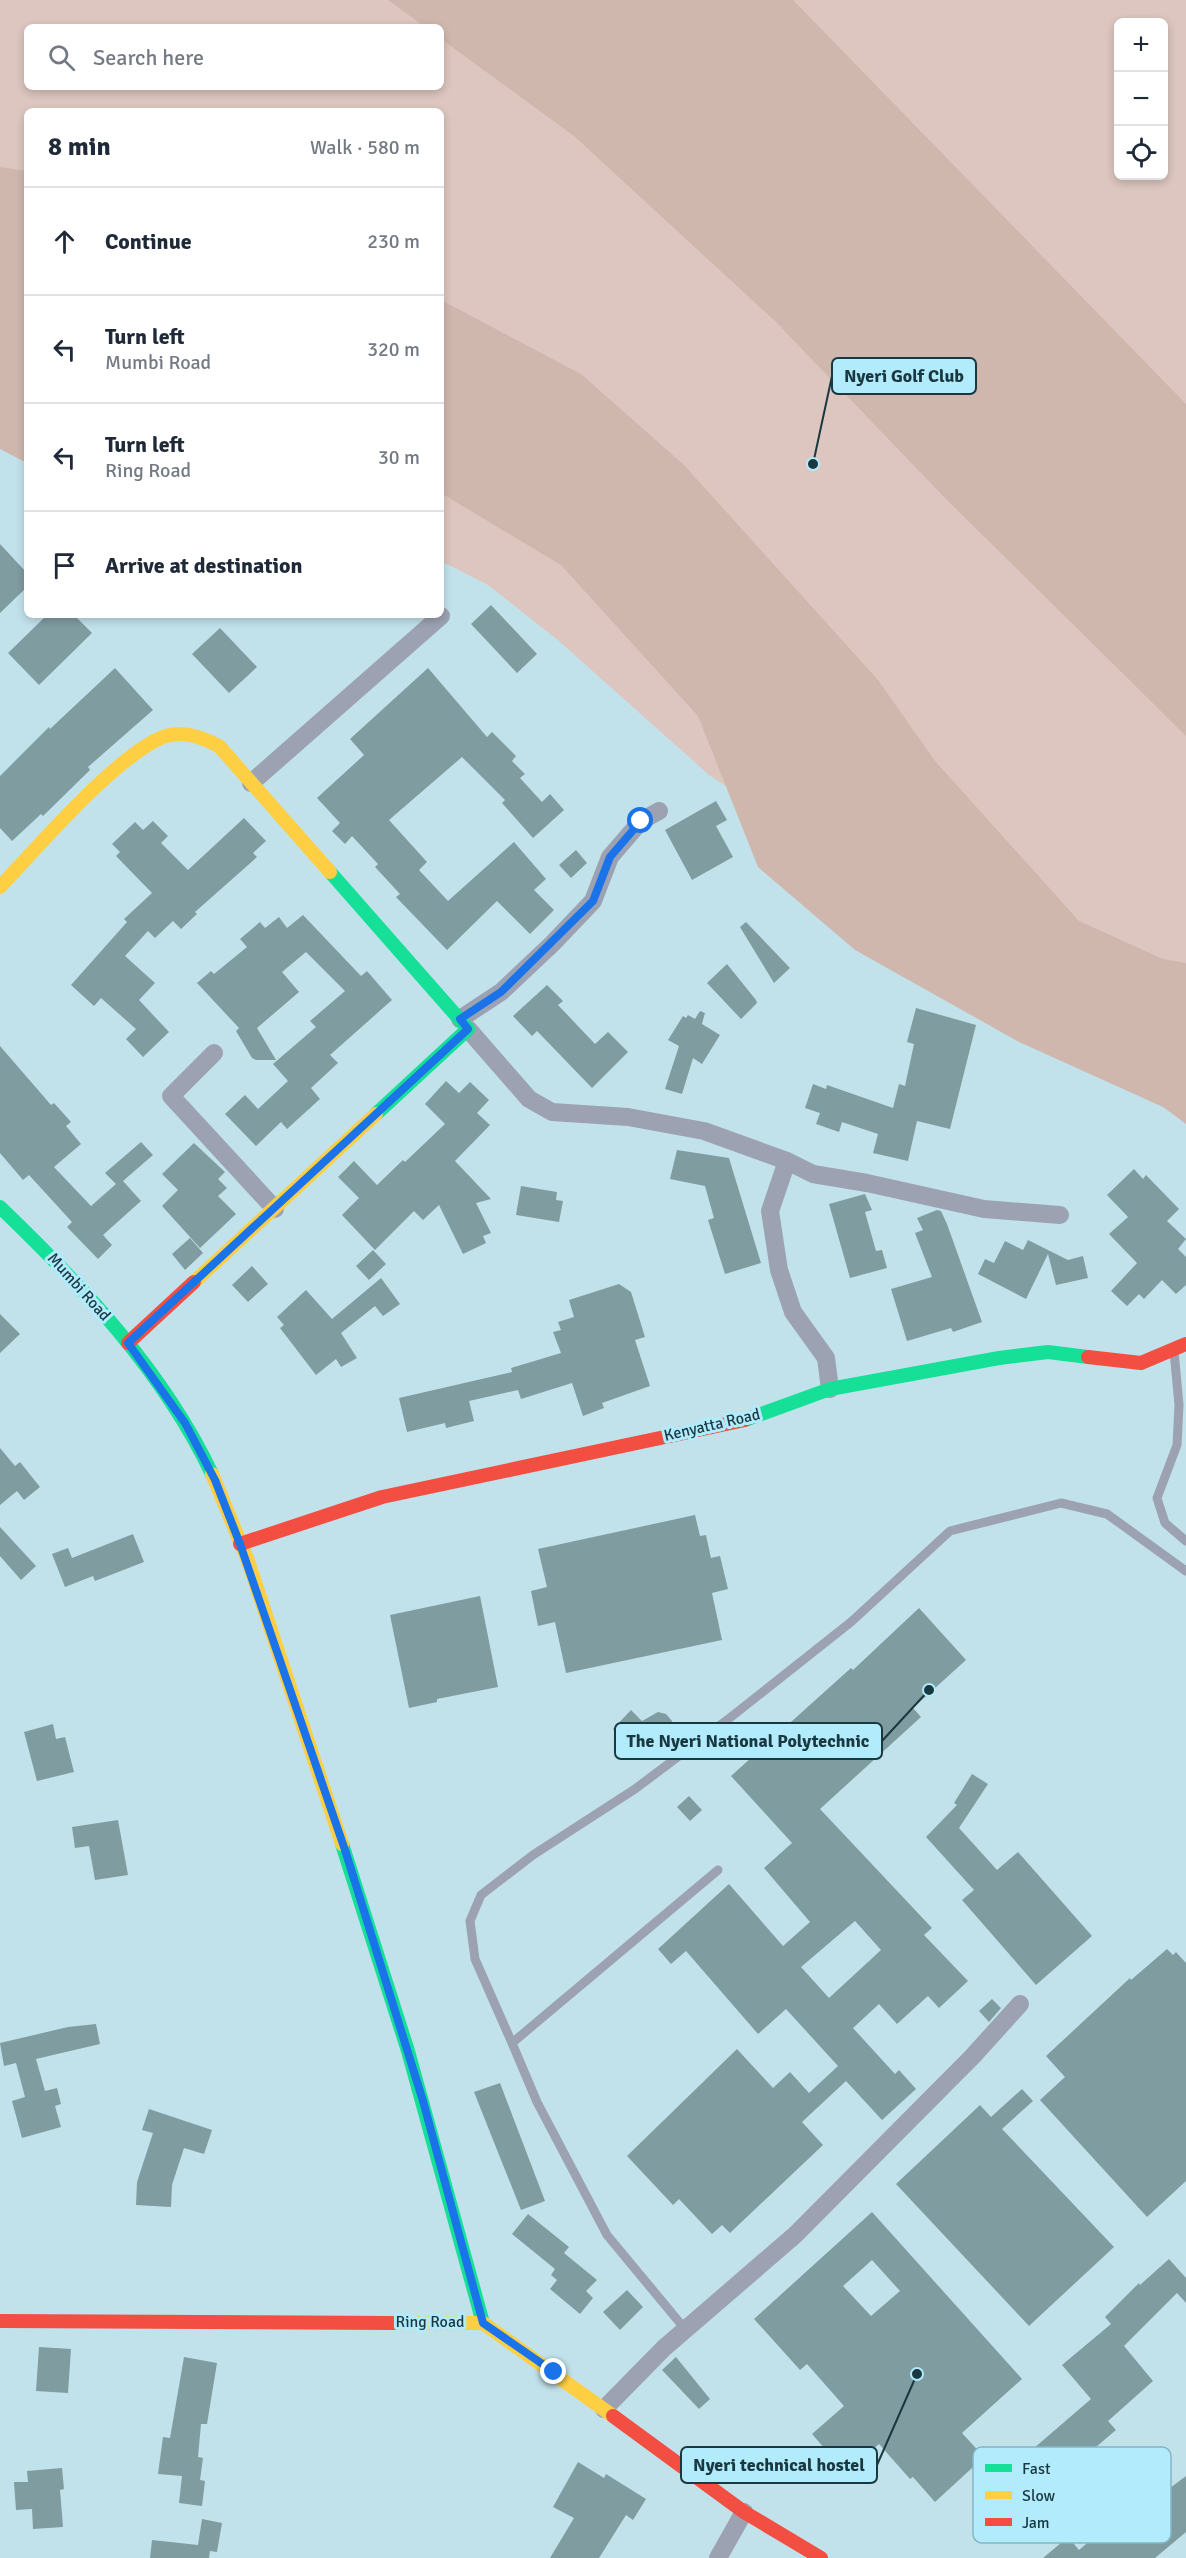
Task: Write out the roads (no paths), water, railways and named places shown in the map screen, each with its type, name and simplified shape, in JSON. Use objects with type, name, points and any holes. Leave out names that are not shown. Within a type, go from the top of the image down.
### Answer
[{"type":"street","points":[[251,783],[439,618]]},
{"type":"street","points":[[0,887],[75,810],[142,748],[165,736],[200,736],[219,746],[529,1099],[552,1112],[628,1117],[704,1131],[788,1161],[813,1174],[867,1183],[984,1209],[1060,1215]]},
{"type":"street","points":[[128,1343],[275,1209],[464,1024],[552,945],[593,901],[610,857],[641,821],[659,811]]},
{"type":"street","points":[[214,1053],[171,1096],[275,1209]]},
{"type":"street","points":[[788,1161],[770,1211],[779,1270],[793,1312],[826,1358],[830,1389]]},
{"type":"street","name":"Mumbi Road","points":[[0,1207],[72,1276],[128,1343],[185,1423],[215,1480],[240,1544],[345,1850],[420,2090],[483,2323]]},
{"type":"street","name":"Kenyatta Road","points":[[240,1544],[382,1497],[749,1419],[830,1389],[1048,1352],[1141,1364],[1180,1346]]},
{"type":"street","points":[[603,2409],[685,2329],[795,2235],[972,2057],[1020,2004]]},
{"type":"street","name":"Ring Road","points":[[0,2321],[483,2323],[744,2512],[821,2558]]},
{"type":"street","points":[[718,2558],[744,2512]]},
{"type":"lane","points":[[1180,1346],[1177,1444],[1157,1498],[1165,1523],[1186,1542]]},
{"type":"lane","points":[[685,2329],[607,2235],[537,2102],[476,1959],[470,1921],[481,1895],[533,1855],[635,1789],[731,1717],[851,1622],[950,1531],[1061,1503],[1107,1514],[1186,1571]]},
{"type":"lane","points":[[512,2043],[718,1870]]},
{"type":"place","name":"Nyeri Golf Club","points":[[813,464]]},
{"type":"place","name":"The Nyeri National Polytechnic","points":[[929,1690]]},
{"type":"place","name":"Nyeri technical hostel","points":[[917,2374]]}]
